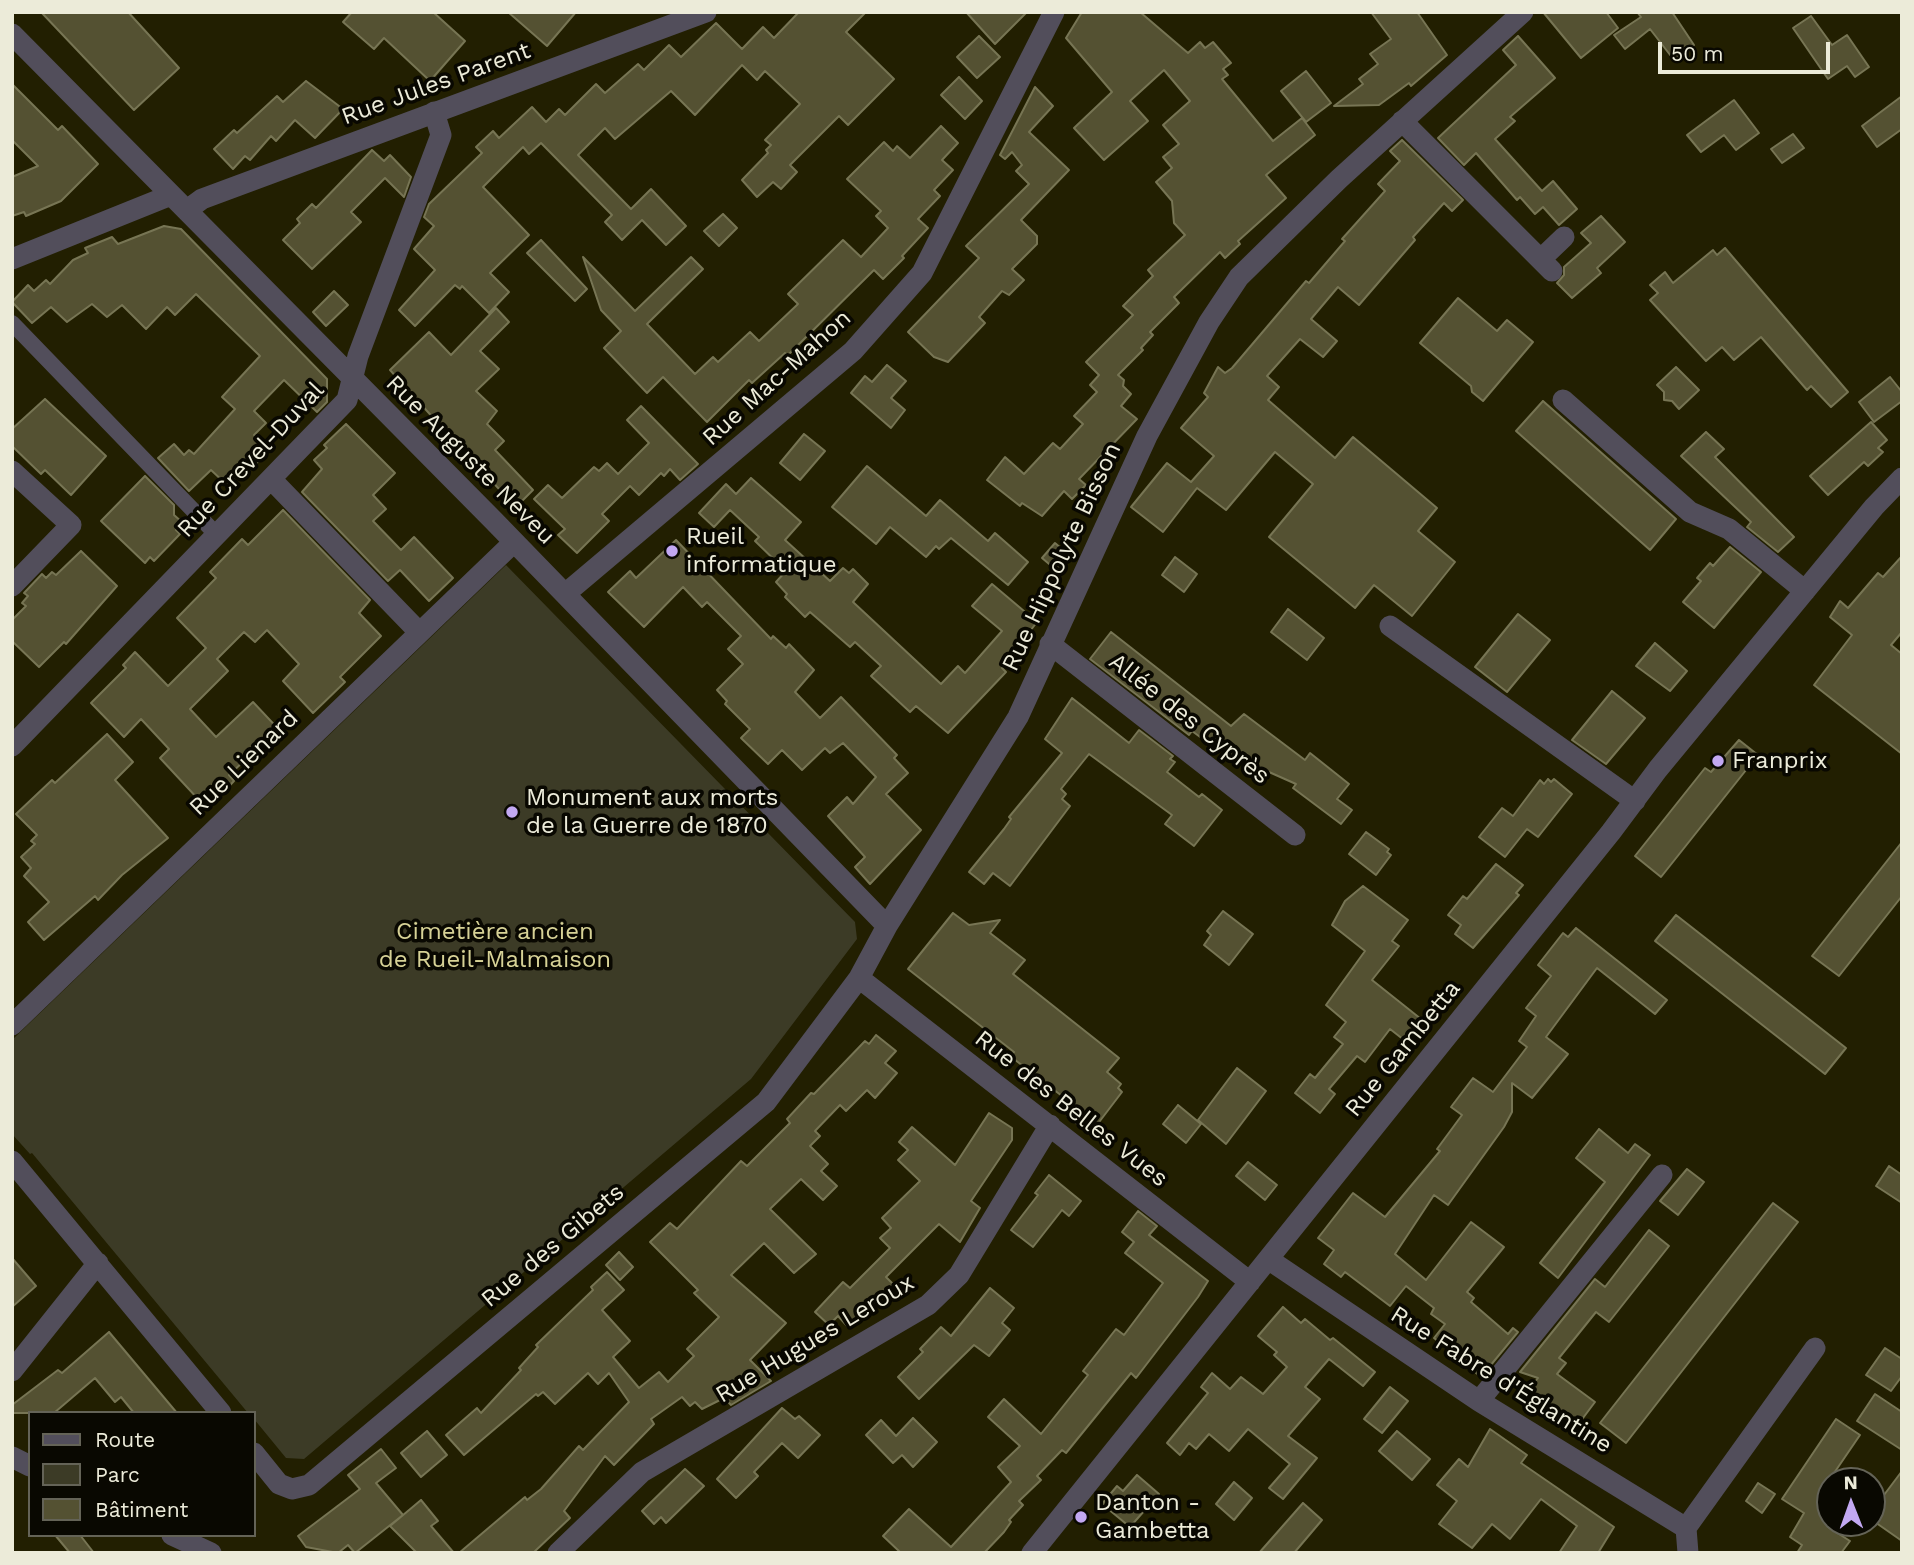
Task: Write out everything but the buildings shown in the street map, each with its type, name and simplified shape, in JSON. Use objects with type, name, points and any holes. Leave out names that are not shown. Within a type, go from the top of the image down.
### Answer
[{"type":"street","name":"Rue Jules Parent","points":[[187,210],[202,199],[706,12]]},
{"type":"street","name":"Rue Mac-Mahon","points":[[565,594],[853,351],[922,273],[1054,12]]},
{"type":"street","name":"Rue Hippolyte Bisson","points":[[859,978],[887,926],[1018,717],[1147,436],[1209,322],[1254,259],[1523,12]]},
{"type":"street","name":"Rue Auguste Neveu","points":[[12,34],[514,542],[887,926]]},
{"type":"street","name":"Rue Crevel-Duval","points":[[12,746],[346,400],[358,356],[440,135],[434,112]]},
{"type":"street","points":[[1402,121],[1547,265],[1564,237]]},
{"type":"street","points":[[12,259],[171,195]]},
{"type":"street","points":[[12,323],[217,535]]},
{"type":"street","points":[[1563,400],[1690,512],[1729,529],[1810,584]]},
{"type":"street","points":[[12,471],[71,526],[12,586]]},
{"type":"street","name":"Rue Gambetta","points":[[1032,1553],[1635,802],[1658,769],[1810,584],[1902,478]]},
{"type":"street","points":[[271,479],[418,631]]},
{"type":"street","name":"Rue Lienard","points":[[12,1025],[418,631],[514,542]]},
{"type":"street","points":[[1390,626],[1635,802]]},
{"type":"street","name":"Allée des Cyprès","points":[[1050,644],[1295,835]]},
{"type":"street","name":"Rue des Belles Vues","points":[[859,978],[1250,1282]]},
{"type":"street","name":"Rue des Gibets","points":[[256,1455],[279,1484],[292,1489],[309,1485],[766,1102],[859,978]]},
{"type":"street","name":"Rue Hugues Leroux","points":[[558,1553],[642,1472],[928,1305],[959,1275],[1050,1125]]},
{"type":"street","points":[[12,1161],[219,1411]]},
{"type":"street","points":[[1479,1401],[1662,1175]]},
{"type":"street","name":"Rue Fabre d'Églantine","points":[[1268,1259],[1479,1401],[1686,1528]]},
{"type":"street","points":[[12,1371],[98,1263]]},
{"type":"street","points":[[1688,1553],[1686,1528],[1815,1348]]},
{"type":"street","points":[[12,1457],[28,1465]]},
{"type":"street","points":[[176,1537],[211,1553]]},
{"type":"green space","name":"Cimetière ancien de Rueil-Malmaison","points":[[506,565],[855,922],[857,939],[751,1079],[304,1459],[286,1458],[256,1421],[256,1411],[246,1411],[32,1153],[30,1154],[12,1134],[12,1040]]},
{"type":"place","name":"Rueil informatique","points":[[672,551]]},
{"type":"place","name":"Franprix","points":[[1718,761]]},
{"type":"place","name":"Monument aux morts de la Guerre de 1870","points":[[512,812]]},
{"type":"place","name":"Danton - Gambetta","points":[[1081,1517]]}]
